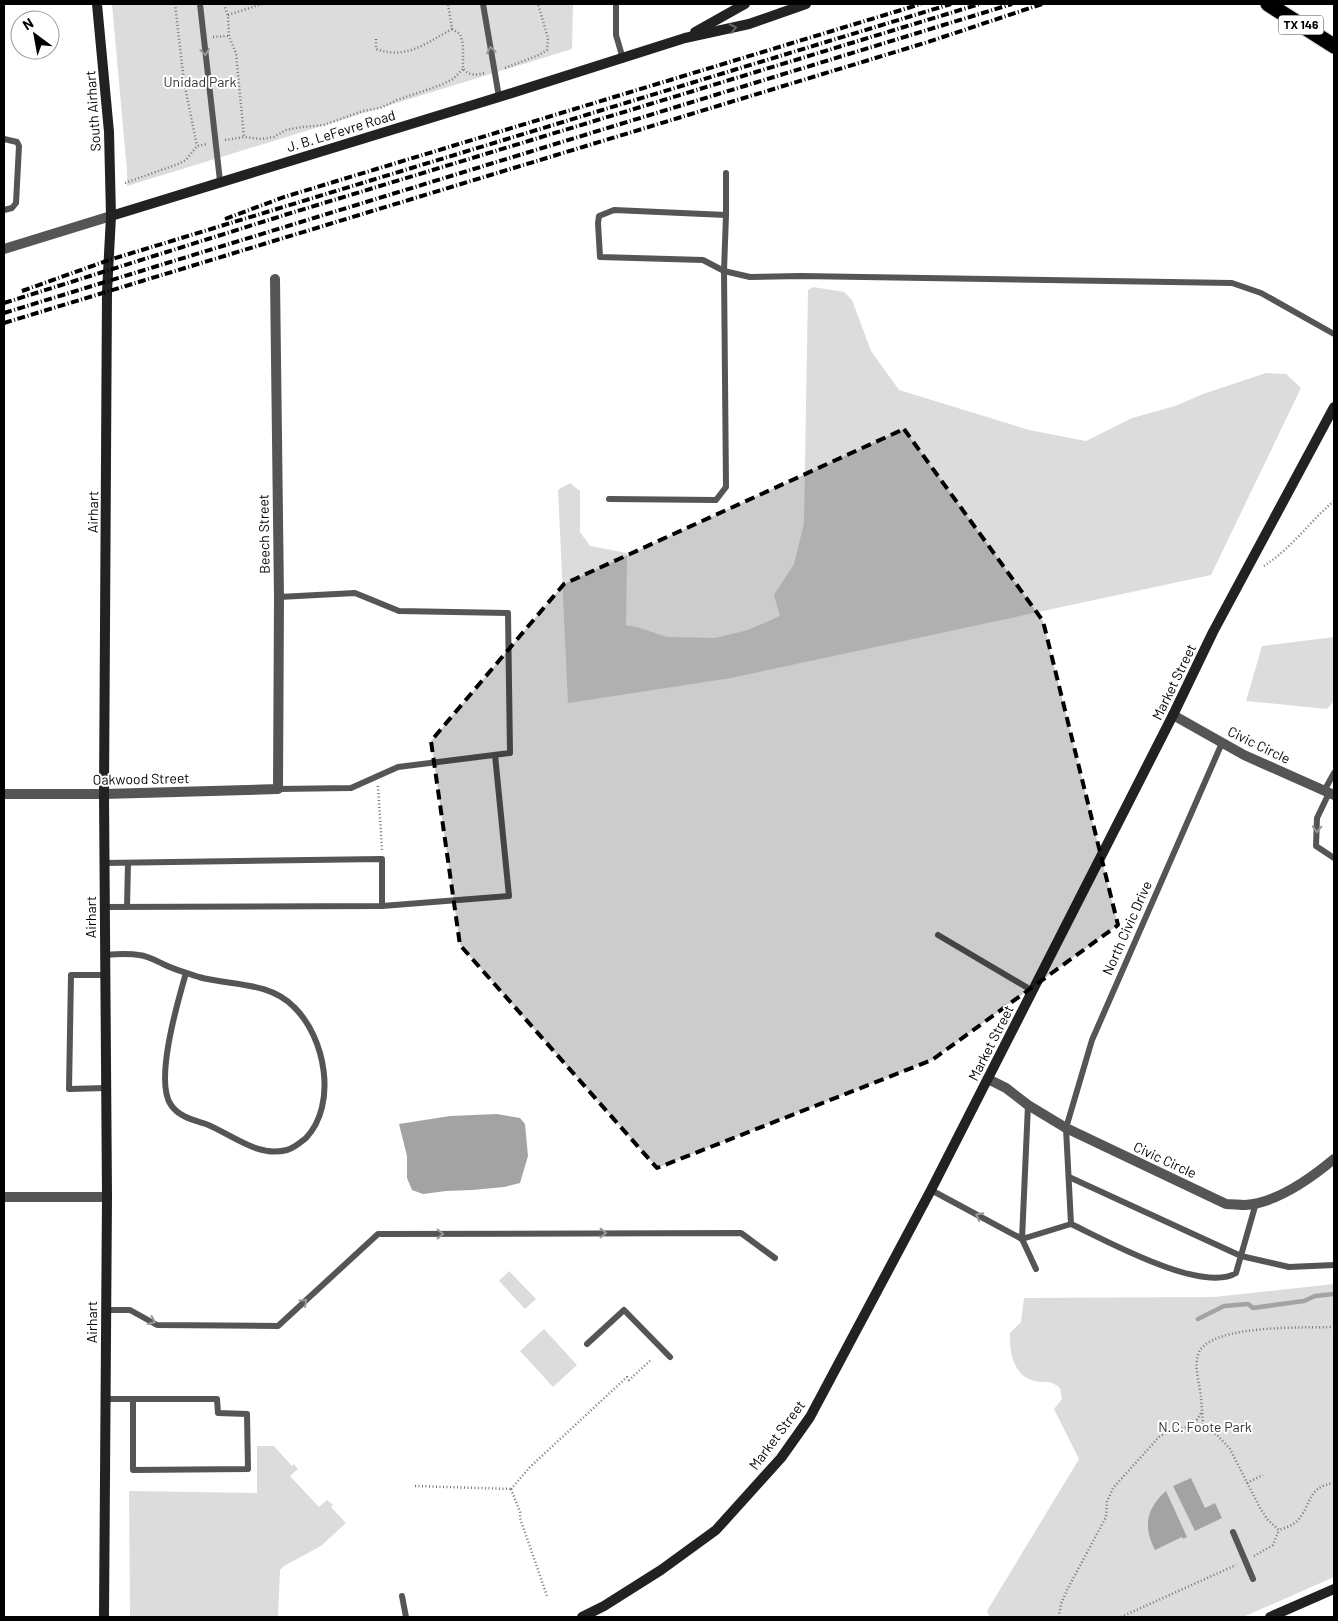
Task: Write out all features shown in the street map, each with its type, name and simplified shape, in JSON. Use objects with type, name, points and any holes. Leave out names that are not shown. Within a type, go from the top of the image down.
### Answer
[{"type":"highway","name":"TX 146","points":[[1268,4],[1334,46]]},
{"type":"street","name":"South Airhart","points":[[97,4],[109,132],[111,216]]},
{"type":"street","name":"J. B. LeFevre Road","points":[[685,38],[745,4]]},
{"type":"street","name":"J. B. LeFevre Road","points":[[4,249],[623,59],[685,38],[750,24],[806,4]]},
{"type":"street","name":"Airhart","points":[[104,1617],[107,1197],[104,794],[107,281],[111,216]]},
{"type":"street","name":"Beech Street","points":[[275,279],[279,597],[278,789]]},
{"type":"street","name":"Market Street","points":[[582,1617],[604,1606],[661,1570],[716,1530],[781,1458],[810,1417],[931,1190],[1214,632],[1334,407]]},
{"type":"street","name":"Civic Circle","points":[[1173,715],[1244,755],[1329,793]]},
{"type":"street","name":"Oakwood Street","points":[[4,794],[104,794],[278,789]]},
{"type":"street","name":"Civic Circle","points":[[988,1079],[1006,1088],[1028,1105],[1066,1128],[1226,1204],[1245,1205],[1267,1200],[1296,1186],[1334,1159]]},
{"type":"street","points":[[4,1197],[107,1197]]},
{"type":"street","points":[[1270,1617],[1334,1589]]},
{"type":"lane","points":[[200,4],[220,182]]},
{"type":"lane","points":[[482,4],[499,97]]},
{"type":"lane","points":[[616,4],[616,35],[623,59]]},
{"type":"lane","points":[[4,139],[17,142],[19,146],[16,203],[12,208],[4,210]]},
{"type":"lane","points":[[609,498],[716,500],[726,487],[724,271],[726,173]]},
{"type":"lane","points":[[726,215],[614,210],[599,216],[600,257],[703,260],[724,271],[750,277],[800,276],[1232,283],[1261,293],[1334,334]]},
{"type":"lane","points":[[278,789],[351,788],[398,767],[510,753],[508,613],[399,611],[355,594],[279,597]]},
{"type":"lane","name":"North Civic Drive","points":[[1071,1224],[1066,1128],[1092,1040],[1222,743]]},
{"type":"lane","points":[[105,907],[382,906],[509,896],[495,755]]},
{"type":"lane","points":[[1334,773],[1329,793],[1317,818],[1316,846],[1334,858]]},
{"type":"lane","points":[[104,863],[382,859],[382,906]]},
{"type":"lane","points":[[127,907],[128,863]]},
{"type":"lane","points":[[938,935],[1033,991]]},
{"type":"lane","points":[[105,955],[128,953],[141,955],[201,978],[256,987],[279,994],[294,1006],[308,1023],[318,1045],[324,1074],[324,1099],[320,1115],[313,1130],[302,1142],[288,1150],[265,1151],[238,1141],[208,1125],[186,1118],[172,1107],[166,1097],[166,1073],[175,1010],[186,973]]},
{"type":"lane","points":[[105,975],[71,975],[69,1089],[106,1088]]},
{"type":"lane","points":[[1028,1105],[1022,1239],[1036,1269]]},
{"type":"lane","points":[[1069,1177],[1241,1256],[1289,1267],[1334,1264]]},
{"type":"lane","points":[[931,1190],[1022,1239],[1071,1224],[1162,1268],[1198,1276],[1230,1278],[1236,1274],[1256,1202]]},
{"type":"lane","points":[[106,1310],[130,1310],[157,1325],[278,1326],[378,1234],[741,1233],[775,1258]]},
{"type":"lane","points":[[587,1344],[624,1310],[670,1357]]},
{"type":"lane","points":[[106,1400],[133,1399],[217,1399],[218,1412],[247,1414],[248,1469],[133,1470],[133,1399]]},
{"type":"lane","points":[[1233,1532],[1253,1579]]},
{"type":"lane","points":[[402,1596],[406,1617]]},
{"type":"path","points":[[175,4],[184,82],[197,146]]},
{"type":"path","points":[[224,4],[228,16],[229,36],[236,53],[244,137]]},
{"type":"path","points":[[228,16],[262,4]]},
{"type":"path","points":[[448,4],[452,29],[460,34],[462,39],[463,69],[468,74],[475,75],[494,71],[531,58],[547,50],[548,38],[538,4]]},
{"type":"path","points":[[376,39],[376,49],[395,54],[418,48],[452,29]]},
{"type":"path","points":[[204,38],[229,36]]},
{"type":"path","points":[[125,183],[186,160],[197,146],[244,137],[261,139],[274,137],[286,130],[324,125],[380,108],[441,85],[453,79],[463,69]]},
{"type":"path","points":[[1244,578],[1277,558],[1334,501]]},
{"type":"path","points":[[377,777],[382,859]]},
{"type":"path","points":[[1204,1428],[1197,1360],[1201,1350],[1212,1341],[1228,1334],[1257,1330],[1334,1327]]},
{"type":"path","points":[[511,1489],[530,1467],[626,1377],[629,1380],[651,1360]]},
{"type":"path","points":[[1193,1426],[1202,1412]]},
{"type":"path","points":[[1059,1617],[1066,1590],[1106,1517],[1107,1502],[1113,1488],[1159,1437],[1169,1431],[1193,1426],[1204,1428],[1218,1436],[1230,1449],[1246,1483],[1265,1516],[1279,1530]]},
{"type":"path","points":[[1246,1483],[1263,1475]]},
{"type":"path","points":[[1121,1617],[1269,1549],[1275,1542],[1279,1530],[1295,1522],[1304,1510],[1311,1495],[1317,1489],[1334,1482]]},
{"type":"path","points":[[416,1486],[511,1489]]},
{"type":"path","points":[[511,1489],[546,1596]]},
{"type":"highlighted area","points":[[904,429],[1043,621],[1118,925],[932,1060],[657,1168],[460,945],[431,741],[564,584]]},
{"type":"green space","name":"Unidad Park","points":[[112,4],[573,4],[572,49],[127,186]]},
{"type":"green space","points":[[813,287],[844,292],[852,300],[871,351],[899,390],[1029,430],[1086,441],[1132,418],[1175,406],[1203,394],[1266,373],[1286,374],[1301,388],[1211,575],[731,678],[568,703],[558,490],[570,483],[580,491],[580,532],[590,546],[627,553],[626,625],[667,637],[715,638],[748,630],[780,616],[774,595],[794,564],[804,523],[808,290]]},
{"type":"green space","points":[[1334,637],[1334,701],[1327,709],[1246,701],[1262,646]]},
{"type":"green space","points":[[509,1271],[536,1299],[525,1309],[499,1281]]},
{"type":"green space","name":"N.C. Foote Park","points":[[1334,1284],[1334,1577],[1243,1617],[990,1617],[987,1611],[1079,1459],[1054,1409],[1062,1399],[1060,1388],[1050,1382],[1039,1382],[1028,1378],[1022,1374],[1014,1362],[1010,1347],[1010,1333],[1021,1322],[1024,1298],[1214,1297]]},
{"type":"green space","points":[[544,1329],[577,1365],[553,1387],[520,1351]]},
{"type":"green space","points":[[257,1446],[274,1446],[292,1466],[294,1464],[298,1469],[290,1476],[319,1507],[327,1500],[333,1505],[331,1507],[346,1523],[321,1546],[280,1570],[278,1617],[130,1617],[129,1491],[257,1493]]},
{"type":"shaded area","points":[[497,1114],[520,1118],[525,1124],[528,1156],[520,1183],[504,1187],[423,1194],[412,1190],[407,1178],[407,1156],[399,1124],[450,1116]]},
{"type":"shaded area","points":[[1191,1478],[1205,1508],[1215,1503],[1222,1518],[1195,1531],[1173,1486]]},
{"type":"shaded area","points":[[1166,1491],[1187,1537],[1183,1539],[1182,1537],[1155,1550],[1149,1533],[1148,1518],[1154,1504]]},
{"type":"waterway","points":[[1198,1319],[1224,1306],[1248,1304],[1253,1308],[1304,1301],[1315,1296],[1334,1294]]},
{"type":"railway","points":[[225,219],[284,197],[921,4]]},
{"type":"railway","points":[[22,291],[109,260],[951,4]]},
{"type":"railway","points":[[4,303],[291,213],[980,4]]},
{"type":"railway","points":[[4,313],[1012,4]]},
{"type":"railway","points":[[4,323],[928,42],[1042,4]]}]
